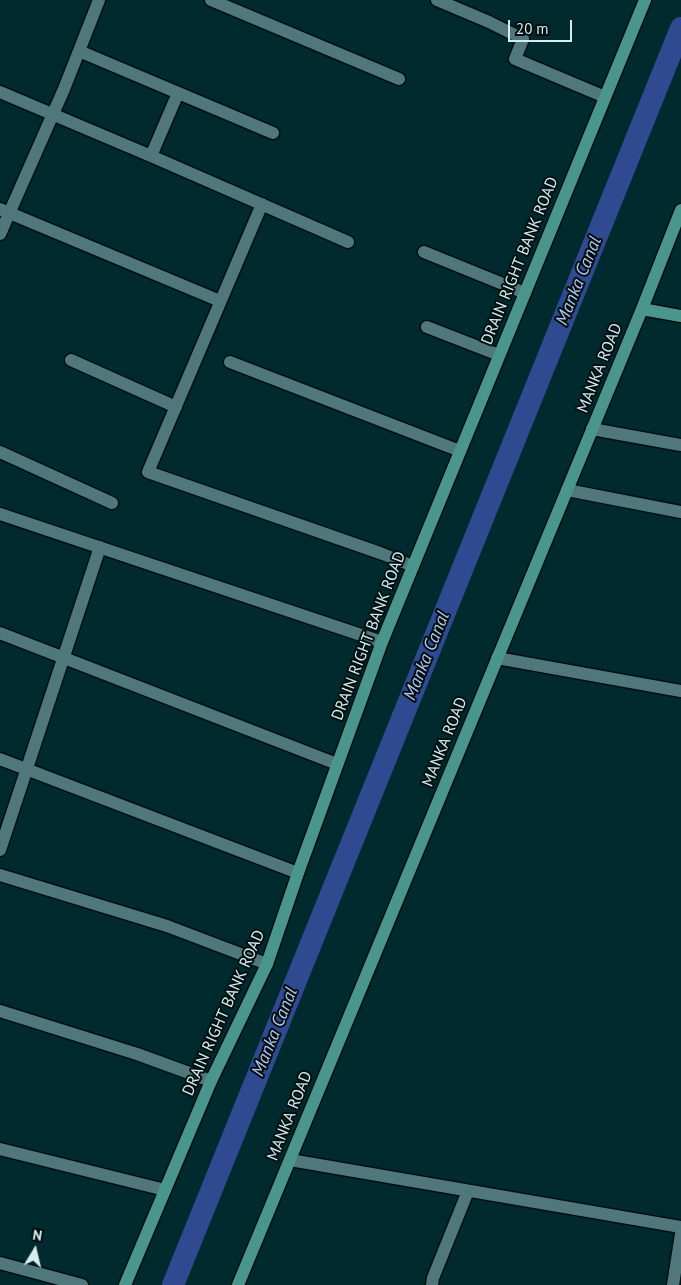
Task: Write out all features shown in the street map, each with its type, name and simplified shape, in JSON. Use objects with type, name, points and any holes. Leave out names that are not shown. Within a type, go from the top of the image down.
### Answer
[{"type":"street","points":[[0,234],[4,211],[53,114],[98,0]]},
{"type":"street","points":[[210,0],[398,79]]},
{"type":"street","points":[[437,0],[523,39],[515,59],[605,97]]},
{"type":"street","name":"DRAIN RIGHT BANK ROAD","points":[[125,1285],[211,1081],[267,964],[382,642],[645,0]]},
{"type":"street","points":[[79,51],[273,132]]},
{"type":"street","points":[[0,92],[348,242]]},
{"type":"street","points":[[151,156],[178,93]]},
{"type":"street","points":[[262,204],[148,472],[413,566]]},
{"type":"street","name":"MANKA ROAD","points":[[238,1285],[642,309],[681,210]]},
{"type":"street","points":[[4,211],[220,301]]},
{"type":"street","points":[[424,252],[525,293]]},
{"type":"street","points":[[642,309],[681,316]]},
{"type":"street","points":[[427,327],[499,355]]},
{"type":"street","points":[[71,360],[176,407]]},
{"type":"street","points":[[230,362],[460,451]]},
{"type":"street","points":[[592,429],[681,445]]},
{"type":"street","points":[[0,452],[112,503]]},
{"type":"street","points":[[567,490],[681,512]]},
{"type":"street","points":[[0,514],[382,642]]},
{"type":"street","points":[[0,850],[100,547]]},
{"type":"street","points":[[0,633],[337,764]]},
{"type":"street","points":[[497,658],[681,691]]},
{"type":"street","points":[[0,759],[298,873]]},
{"type":"street","points":[[0,875],[167,926],[267,964]]},
{"type":"street","points":[[0,1011],[137,1054],[211,1081]]},
{"type":"street","points":[[0,1150],[165,1190]]},
{"type":"street","points":[[290,1160],[681,1228]]},
{"type":"street","points":[[432,1285],[433,1278],[468,1191]]},
{"type":"street","points":[[673,1285],[681,1234]]},
{"type":"street","points":[[0,1263],[82,1285]]},
{"type":"waterway","name":"Manka Canal","points":[[173,1285],[681,28]]}]
